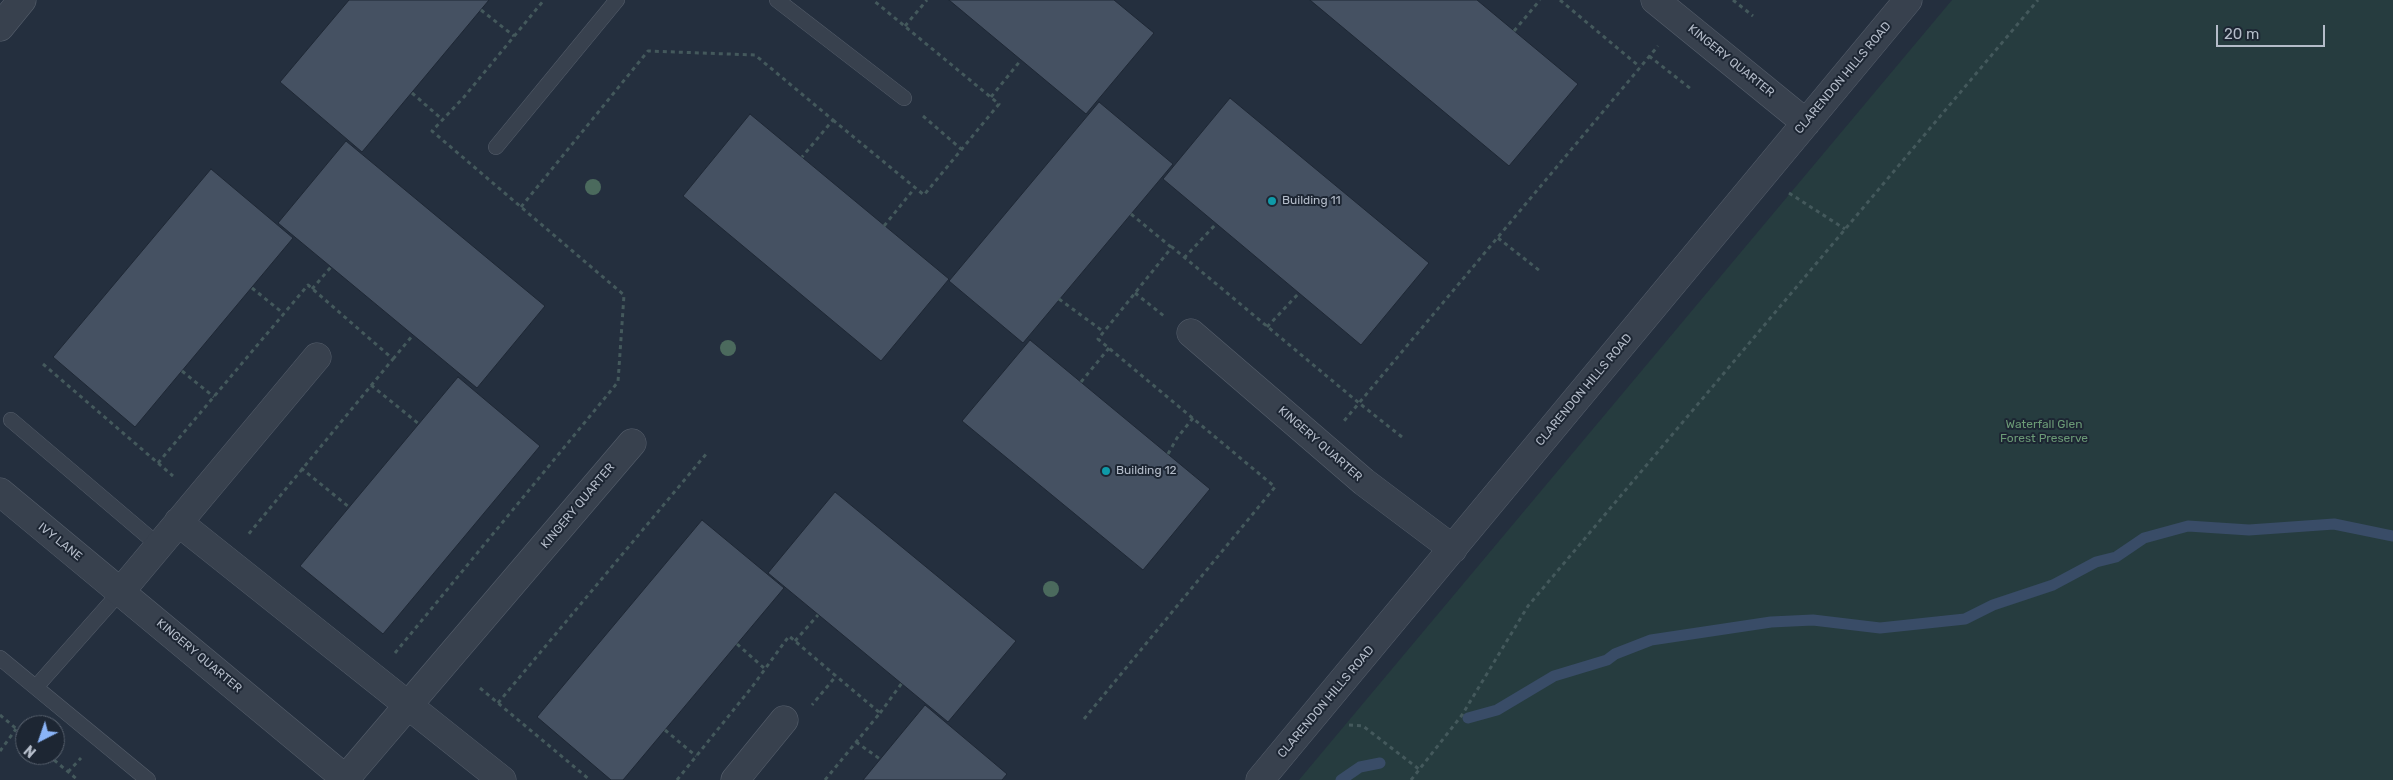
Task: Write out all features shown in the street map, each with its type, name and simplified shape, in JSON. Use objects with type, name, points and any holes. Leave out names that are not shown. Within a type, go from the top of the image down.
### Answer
[{"type":"street","points":[[0,27],[22,0]]},
{"type":"street","name":"KINGERY QUARTER","points":[[1655,0],[1806,123]]},
{"type":"street","name":"CLARENDON HILLS ROAD","points":[[1260,780],[1908,0]]},
{"type":"street","name":"KINGERY QUARTER","points":[[1181,327],[1364,482],[1453,549]]},
{"type":"street","points":[[121,591],[317,357]]},
{"type":"street","name":"KINGERY QUARTER","points":[[121,591],[346,779],[632,443]]},
{"type":"street","name":"IVY LANE","points":[[0,492],[121,591]]},
{"type":"street","points":[[178,522],[502,780]]},
{"type":"street","points":[[735,780],[784,720]]},
{"type":"lane","points":[[496,146],[617,0]]},
{"type":"lane","points":[[777,0],[904,98]]},
{"type":"lane","points":[[11,420],[158,545]]},
{"type":"lane","points":[[36,687],[121,591]]},
{"type":"lane","points":[[0,658],[148,780]]},
{"type":"path","points":[[390,659],[618,382],[624,294],[432,131],[544,0]]},
{"type":"path","points":[[905,26],[928,0]]},
{"type":"path","points":[[1514,31],[1540,0]]},
{"type":"path","points":[[1560,0],[1640,67]]},
{"type":"path","points":[[1734,0],[1753,16]]},
{"type":"path","points":[[1411,780],[1462,715],[1528,606],[2038,0]]},
{"type":"path","points":[[481,10],[514,36]]},
{"type":"path","points":[[1344,421],[1658,46]]},
{"type":"path","points":[[521,207],[648,50],[755,55],[833,120],[802,157]]},
{"type":"path","points":[[1649,56],[1691,89]]},
{"type":"path","points":[[991,97],[1021,60]]},
{"type":"path","points":[[412,93],[442,120]]},
{"type":"path","points":[[937,130],[961,149]]},
{"type":"path","points":[[1762,176],[1845,229]]},
{"type":"path","points":[[884,226],[914,188]]},
{"type":"path","points":[[1131,214],[1402,437]]},
{"type":"path","points":[[1184,258],[1216,224]]},
{"type":"path","points":[[1498,238],[1540,271]]},
{"type":"path","points":[[1084,719],[1275,487],[1098,339],[1172,247]]},
{"type":"path","points":[[312,289],[331,267]]},
{"type":"path","points":[[252,288],[283,313]]},
{"type":"path","points":[[1135,293],[1181,327]]},
{"type":"path","points":[[1267,327],[1299,293]]},
{"type":"path","points":[[1059,299],[1104,332]]},
{"type":"path","points":[[394,359],[413,335]]},
{"type":"path","points":[[1081,382],[1109,348]]},
{"type":"path","points":[[43,364],[176,479]]},
{"type":"path","points":[[182,371],[214,396]]},
{"type":"path","points":[[371,385],[419,424]]},
{"type":"path","points":[[1168,454],[1177,438],[1193,418]]},
{"type":"path","points":[[498,703],[707,453]]},
{"type":"path","points":[[302,468],[349,507]]},
{"type":"path","points":[[239,533],[246,538]]},
{"type":"path","points":[[795,641],[818,614]]},
{"type":"path","points":[[737,644],[764,668]]},
{"type":"path","points":[[836,676],[880,714]]},
{"type":"path","points":[[825,780],[880,714],[902,683]]},
{"type":"path","points":[[480,688],[590,780]]},
{"type":"path","points":[[0,716],[15,728]]},
{"type":"path","points":[[1309,721],[1363,726],[1420,770]]},
{"type":"path","points":[[0,751],[15,730]]},
{"type":"path","points":[[664,730],[696,756]]},
{"type":"path","points":[[856,742],[880,760]]},
{"type":"path","points":[[60,765],[78,780]]},
{"type":"green space","name":"Waterfall Glen Forest Preserve","points":[[1952,0],[2393,0],[2393,780],[1299,780]]},
{"type":"building","points":[[349,0],[489,0],[362,152],[280,82]]},
{"type":"building","points":[[949,0],[1114,0],[1154,33],[1086,114]]},
{"type":"building","points":[[1310,0],[1477,0],[1578,84],[1509,166]]},
{"type":"building","name":"Building 11","points":[[1230,98],[1429,263],[1361,345],[1163,179]]},
{"type":"building","points":[[1099,102],[1173,164],[1023,343],[949,281]]},
{"type":"building","points":[[750,114],[949,279],[881,361],[683,196]]},
{"type":"building","points":[[346,141],[545,306],[477,388],[278,223]]},
{"type":"building","points":[[211,169],[293,238],[135,427],[53,357]]},
{"type":"building","name":"Building 12","points":[[1030,340],[1210,489],[1143,570],[962,421]]},
{"type":"building","points":[[458,377],[540,446],[383,634],[300,566]]},
{"type":"building","points":[[835,492],[1016,641],[948,722],[768,573]]},
{"type":"building","points":[[702,520],[784,588],[623,780],[611,780],[537,717]]},
{"type":"building","points":[[925,705],[1007,774],[1002,780],[863,780]]},
{"type":"waterway","points":[[1468,718],[1497,710],[1554,676],[1607,660],[1615,654],[1651,640],[1771,622],[1813,620],[1880,628],[1965,619],[1993,605],[2053,585],[2096,562],[2116,557],[2144,538],[2188,526],[2249,530],[2334,524],[2393,536]]},
{"type":"waterway","points":[[1341,780],[1360,767],[1380,763]]},
{"type":"place","name":"Building 11","points":[[1272,201]]},
{"type":"place","name":"Building 12","points":[[1106,471]]}]
